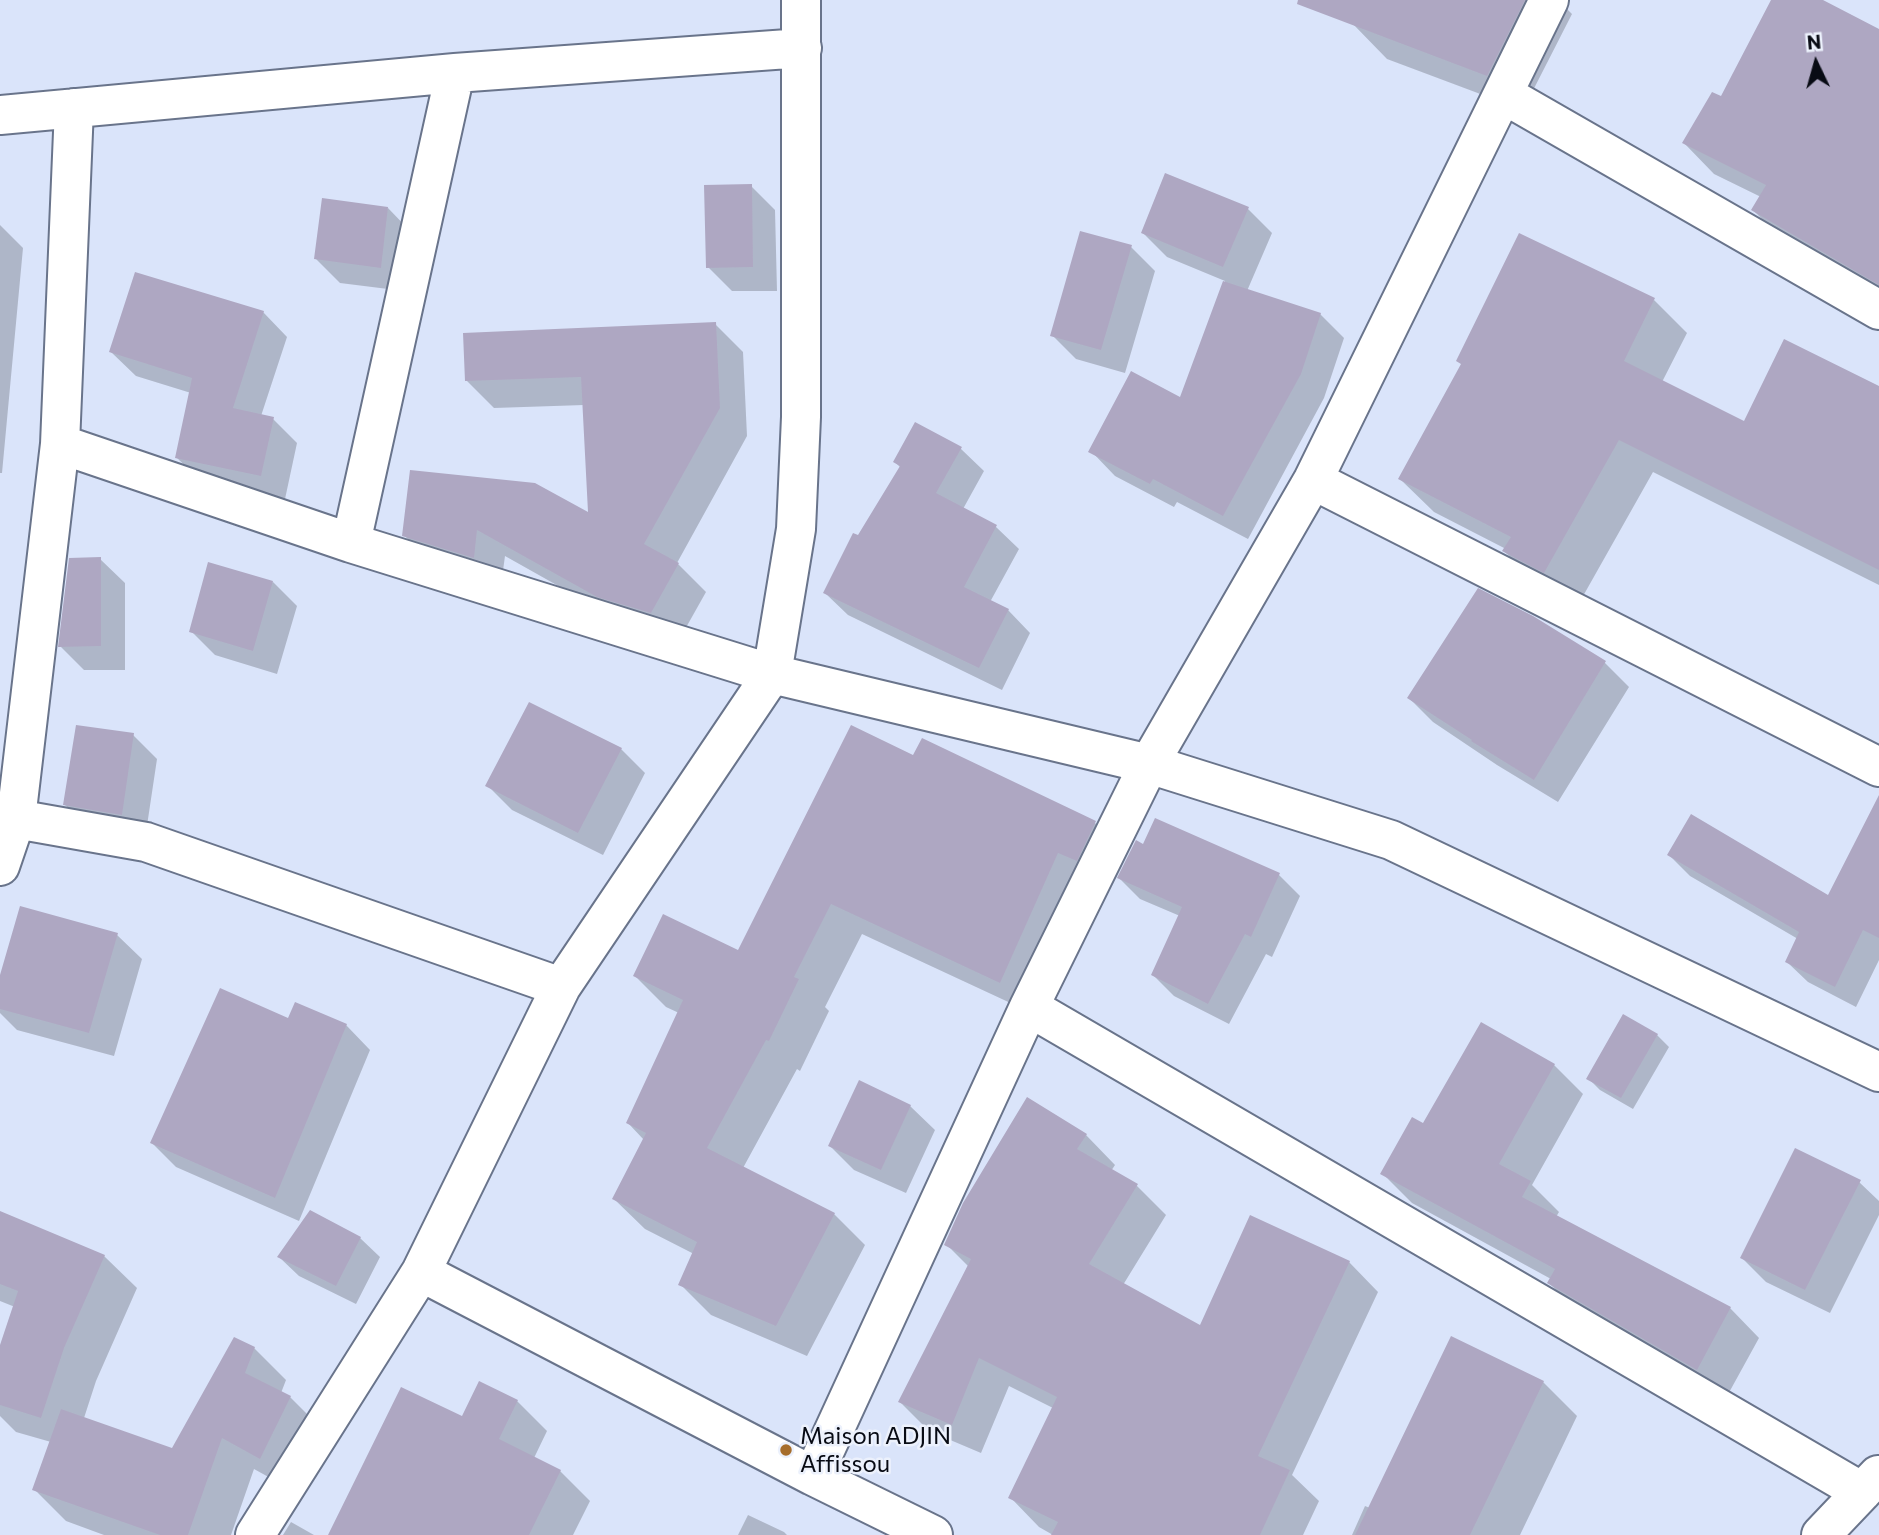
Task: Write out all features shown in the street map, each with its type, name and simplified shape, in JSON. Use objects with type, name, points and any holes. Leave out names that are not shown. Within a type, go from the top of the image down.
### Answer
[{"type":"street","points":[[255,1535],[421,1272],[561,987],[772,674],[796,529],[801,403],[801,0]]},
{"type":"street","points":[[813,1476],[1029,1007],[1149,764],[1313,480],[1549,0]]},
{"type":"street","points":[[0,115],[455,73],[802,48]]},
{"type":"street","points":[[351,543],[455,73]]},
{"type":"street","points":[[1503,94],[1879,310]]},
{"type":"street","points":[[0,866],[60,444],[74,107]]},
{"type":"street","points":[[60,444],[351,543],[772,674],[1149,764],[1391,840],[1879,1072]]},
{"type":"street","points":[[1313,480],[1879,767]]},
{"type":"street","points":[[8,820],[146,842],[561,987]]},
{"type":"street","points":[[1029,1007],[1870,1483],[1821,1535]]},
{"type":"street","points":[[421,1272],[813,1476],[933,1535]]},
{"type":"building","points":[[1298,0],[1525,0],[1487,76],[1297,4]]},
{"type":"building","points":[[1771,0],[1823,0],[1879,29],[1879,285],[1751,210],[1766,185],[1682,143],[1712,92],[1721,96]]},
{"type":"building","points":[[1165,173],[1249,207],[1223,267],[1141,233]]},
{"type":"building","points":[[752,184],[753,267],[706,268],[704,185]]},
{"type":"building","points":[[322,198],[388,207],[381,268],[314,259]]},
{"type":"building","points":[[1080,231],[1132,245],[1101,350],[1050,336]]},
{"type":"building","points":[[1519,233],[1655,298],[1624,361],[1744,421],[1784,339],[1879,386],[1879,570],[1619,440],[1544,573],[1502,551],[1511,537],[1398,479],[1461,364],[1456,361]]},
{"type":"building","points":[[135,272],[264,311],[233,408],[274,417],[261,476],[175,458],[192,378],[109,352]]},
{"type":"building","points":[[1223,281],[1321,313],[1301,374],[1223,516],[1153,479],[1150,484],[1088,452],[1131,371],[1180,397]]},
{"type":"building","points":[[716,322],[720,408],[644,544],[679,563],[651,613],[597,597],[477,530],[474,558],[402,536],[410,470],[535,483],[588,512],[581,377],[465,381],[463,333]]},
{"type":"building","points":[[915,422],[962,447],[936,493],[997,525],[964,587],[1009,609],[979,668],[823,593],[853,533],[858,535],[900,466],[893,462]]},
{"type":"building","points":[[101,557],[101,646],[58,647],[69,558]]},
{"type":"building","points":[[208,562],[273,581],[253,651],[189,632]]},
{"type":"building","points":[[1478,588],[1533,616],[1606,661],[1534,780],[1407,698]]},
{"type":"building","points":[[529,702],[622,748],[578,833],[485,786]]},
{"type":"building","points":[[76,725],[134,733],[122,815],[63,805]]},
{"type":"building","points":[[851,725],[913,755],[922,738],[1096,821],[1077,861],[1058,853],[1000,983],[831,904],[794,977],[799,979],[769,1041],[766,1040],[707,1148],[835,1213],[776,1326],[678,1285],[697,1242],[612,1199],[646,1133],[626,1123],[683,1000],[633,976],[663,914],[738,950]]},
{"type":"building","points":[[1879,795],[1879,938],[1863,930],[1835,987],[1785,962],[1799,932],[1667,855],[1691,814],[1828,895]]},
{"type":"building","points":[[1155,818],[1280,873],[1251,937],[1245,934],[1208,1004],[1151,975],[1182,907],[1117,878],[1136,840],[1143,844]]},
{"type":"building","points":[[20,906],[118,933],[89,1033],[0,1009],[0,975]]},
{"type":"building","points":[[220,988],[288,1018],[295,1002],[347,1024],[275,1198],[150,1143]]},
{"type":"building","points":[[1623,1014],[1658,1034],[1621,1098],[1586,1079]]},
{"type":"building","points":[[1481,1022],[1555,1064],[1499,1164],[1531,1181],[1522,1197],[1731,1307],[1697,1370],[1547,1283],[1555,1269],[1380,1174],[1412,1117],[1423,1123]]},
{"type":"building","points":[[859,1080],[911,1105],[881,1170],[828,1146]]},
{"type":"building","points":[[1027,1097],[1087,1134],[1077,1149],[1138,1184],[1089,1264],[1200,1325],[1250,1215],[1350,1261],[1258,1456],[1290,1470],[1260,1535],[1051,1535],[1058,1522],[1008,1498],[1057,1397],[979,1358],[952,1425],[898,1402],[971,1259],[944,1245],[963,1203]]},
{"type":"building","points":[[1795,1148],[1861,1180],[1805,1290],[1740,1258]]},
{"type":"building","points":[[310,1210],[361,1237],[336,1286],[277,1257]]},
{"type":"building","points":[[0,1211],[105,1255],[64,1348],[41,1418],[0,1405],[0,1345],[18,1291],[0,1284]]},
{"type":"building","points":[[1451,1336],[1544,1381],[1470,1535],[1355,1535]]},
{"type":"building","points":[[234,1337],[255,1347],[245,1373],[291,1396],[260,1459],[222,1438],[188,1535],[160,1535],[32,1490],[61,1409],[172,1448]]},
{"type":"building","points":[[479,1381],[518,1400],[499,1439],[561,1470],[529,1535],[328,1535],[401,1387],[462,1416]]},
{"type":"place","name":"Maison ADJIN Affissou","points":[[786,1450]]}]
